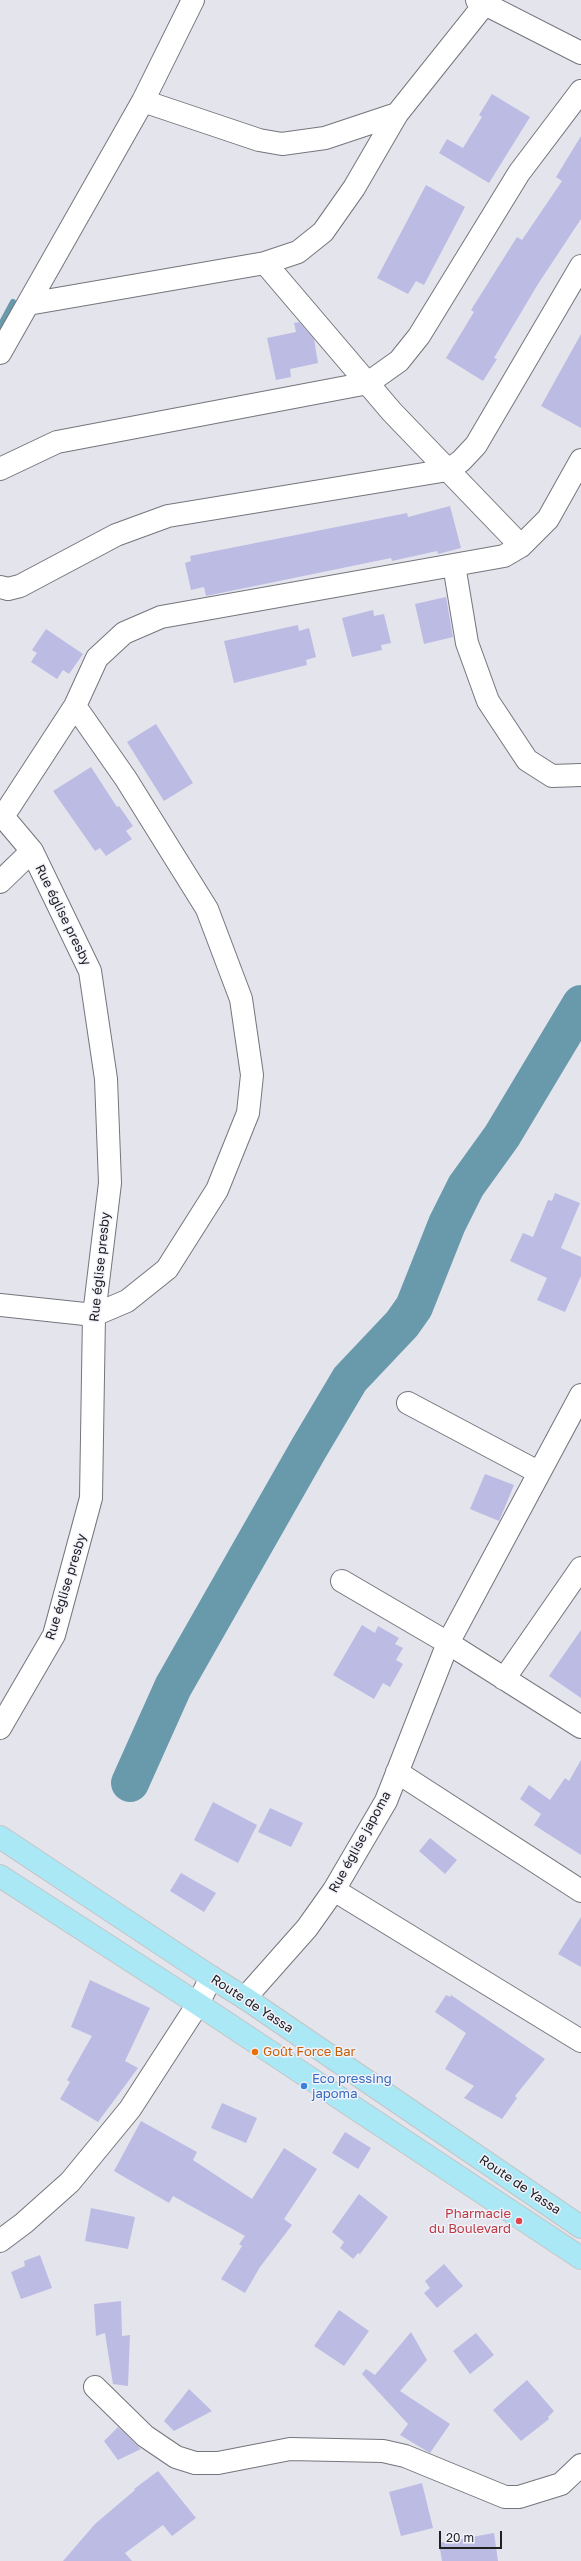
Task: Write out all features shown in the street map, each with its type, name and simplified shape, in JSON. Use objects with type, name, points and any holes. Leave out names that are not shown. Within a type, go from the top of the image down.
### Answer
[{"type":"main road","name":"Route de Yassa","points":[[0,1837],[211,1978],[245,1998],[581,2227]]},
{"type":"main road","name":"Route de Yassa","points":[[0,1876],[198,2004],[581,2258]]},
{"type":"street","points":[[0,354],[143,101],[193,0]]},
{"type":"street","points":[[28,304],[265,263],[298,252],[324,232],[354,188],[397,114],[481,2],[581,54]]},
{"type":"street","points":[[0,469],[57,442],[368,383],[399,362],[419,336],[519,173],[581,91]]},
{"type":"street","points":[[143,101],[259,140],[282,144],[325,138],[397,114]]},
{"type":"street","points":[[265,263],[368,383],[448,470],[522,546]]},
{"type":"street","points":[[0,587],[8,589],[20,586],[116,535],[168,516],[448,470],[461,461],[476,445],[581,266]]},
{"type":"street","points":[[2,814],[75,706],[98,658],[124,633],[161,616],[504,556],[522,546],[548,519],[581,460]]},
{"type":"street","points":[[454,564],[467,643],[488,701],[527,760],[552,776],[581,775]]},
{"type":"street","points":[[0,1305],[94,1315],[127,1301],[167,1269],[217,1190],[248,1113],[252,1075],[241,999],[207,909],[126,779],[75,706]]},
{"type":"street","name":"Rue église presby","points":[[0,1728],[54,1635],[91,1498],[94,1315],[110,1184],[106,1078],[90,971],[32,850],[2,814]]},
{"type":"street","points":[[0,882],[32,850]]},
{"type":"street","name":"Rue église japoma","points":[[245,1998],[307,1928],[334,1890],[386,1800],[448,1643],[538,1472],[581,1395]]},
{"type":"street","points":[[408,1403],[538,1472]]},
{"type":"street","points":[[504,1679],[581,1568]]},
{"type":"street","points":[[342,1581],[448,1643],[581,1727]]},
{"type":"street","points":[[397,1772],[581,1891]]},
{"type":"street","points":[[334,1890],[581,2041]]},
{"type":"street","points":[[0,2241],[24,2223],[70,2182],[130,2109],[198,2004],[211,1978]]},
{"type":"street","points":[[95,2387],[145,2436],[176,2457],[195,2463],[218,2463],[290,2449],[383,2451],[405,2456],[505,2497],[519,2497],[561,2484],[581,2465]]},
{"type":"building","points":[[492,94],[530,117],[489,183],[439,153],[447,139],[463,148],[482,117],[479,115]]},
{"type":"building","points":[[581,136],[581,219],[538,284],[494,358],[497,359],[483,381],[446,358],[474,312],[471,310],[517,237],[522,240],[562,181],[556,177]]},
{"type":"building","points":[[426,185],[465,207],[424,285],[416,281],[408,294],[377,278]]},
{"type":"building","points":[[299,322],[314,339],[318,363],[290,369],[291,377],[276,380],[267,338],[296,332],[294,323]]},
{"type":"building","points":[[581,334],[581,428],[541,406]]},
{"type":"building","points":[[450,506],[461,548],[438,554],[437,551],[392,561],[391,558],[206,596],[204,587],[191,590],[185,563],[191,561],[190,556],[407,513],[408,517]]},
{"type":"building","points":[[446,597],[453,637],[424,644],[415,604]]},
{"type":"building","points":[[373,610],[374,616],[384,614],[391,643],[381,645],[382,650],[352,657],[342,618]]},
{"type":"building","points":[[298,625],[299,631],[309,628],[316,657],[306,660],[307,665],[234,683],[224,641]]},
{"type":"building","points":[[46,629],[83,654],[69,674],[63,670],[57,679],[31,662],[37,653],[32,650]]},
{"type":"building","points":[[156,724],[193,783],[164,801],[127,742]]},
{"type":"building","points":[[91,767],[117,807],[119,806],[133,826],[126,831],[132,839],[106,856],[100,848],[95,851],[53,791]]},
{"type":"building","points":[[555,1193],[580,1203],[561,1248],[581,1257],[581,1276],[565,1312],[537,1300],[547,1278],[510,1261],[523,1233],[533,1237],[548,1200],[552,1201]]},
{"type":"building","points":[[485,1474],[514,1485],[499,1521],[470,1509]]},
{"type":"building","points":[[362,1625],[375,1633],[378,1626],[399,1638],[395,1644],[403,1648],[396,1660],[403,1664],[390,1687],[383,1683],[374,1699],[333,1675]]},
{"type":"building","points":[[581,1630],[581,1698],[549,1676]]},
{"type":"building","points":[[581,1760],[581,1855],[534,1825],[541,1814],[520,1799],[529,1785],[550,1800],[565,1778],[569,1781]]},
{"type":"building","points":[[213,1802],[257,1825],[238,1863],[194,1840]]},
{"type":"building","points":[[270,1808],[303,1823],[291,1847],[258,1832]]},
{"type":"building","points":[[430,1838],[457,1860],[445,1874],[419,1851]]},
{"type":"building","points":[[181,1873],[216,1893],[204,1912],[170,1891]]},
{"type":"building","points":[[581,1917],[581,1967],[558,1954]]},
{"type":"building","points":[[90,1980],[150,2008],[125,2061],[138,2068],[98,2122],[60,2099],[70,2082],[67,2080],[92,2036],[71,2027]]},
{"type":"building","points":[[446,1995],[450,1997],[451,1995],[545,2059],[515,2096],[517,2098],[502,2119],[464,2098],[474,2086],[445,2069],[466,2033],[435,2012]]},
{"type":"building","points":[[222,2103],[257,2118],[246,2143],[211,2128]]},
{"type":"building","points":[[141,2121],[197,2152],[193,2160],[252,2199],[284,2148],[317,2169],[284,2219],[292,2225],[260,2267],[245,2293],[221,2279],[242,2246],[239,2244],[245,2236],[173,2196],[169,2203],[114,2171]]},
{"type":"building","points":[[345,2132],[371,2148],[358,2169],[332,2153]]},
{"type":"building","points":[[359,2194],[388,2217],[360,2254],[358,2253],[353,2259],[340,2248],[344,2242],[332,2232]]},
{"type":"building","points":[[91,2208],[135,2217],[128,2249],[85,2241]]},
{"type":"building","points":[[40,2255],[52,2288],[21,2299],[11,2272],[25,2266],[24,2261]]},
{"type":"building","points":[[444,2264],[463,2286],[437,2308],[424,2293],[430,2288],[425,2281]]},
{"type":"building","points":[[121,2301],[122,2336],[130,2335],[128,2386],[113,2384],[105,2333],[96,2336],[94,2304]]},
{"type":"building","points":[[339,2310],[369,2331],[344,2366],[314,2346]]},
{"type":"building","points":[[411,2332],[427,2360],[400,2391],[450,2424],[430,2453],[400,2435],[408,2424],[362,2374],[366,2369],[375,2375]]},
{"type":"building","points":[[476,2333],[494,2355],[470,2374],[453,2351]]},
{"type":"building","points":[[527,2380],[554,2411],[548,2417],[549,2419],[521,2441],[493,2410]]},
{"type":"building","points":[[189,2389],[212,2411],[174,2431],[164,2421]]},
{"type":"building","points":[[118,2427],[141,2449],[118,2460],[104,2441]]},
{"type":"building","points":[[158,2471],[196,2518],[172,2536],[163,2525],[125,2553],[132,2561],[63,2561],[95,2524],[135,2490],[134,2489]]},
{"type":"building","points":[[422,2483],[433,2528],[401,2536],[389,2492]]},
{"type":"building","points":[[494,2533],[498,2561],[442,2561],[439,2543]]},
{"type":"waterway","points":[[0,326],[13,302]]},
{"type":"waterway","points":[[130,1783],[173,1687],[309,1448],[350,1379],[402,1324],[414,1307],[447,1224],[466,1186],[502,1136],[581,1004]]},
{"type":"place","name":"Goût Force Bar","points":[[255,2052]]},
{"type":"place","name":"Eco pressing japoma","points":[[304,2086]]},
{"type":"place","name":"Pharmacie du Boulevard","points":[[519,2221]]}]
